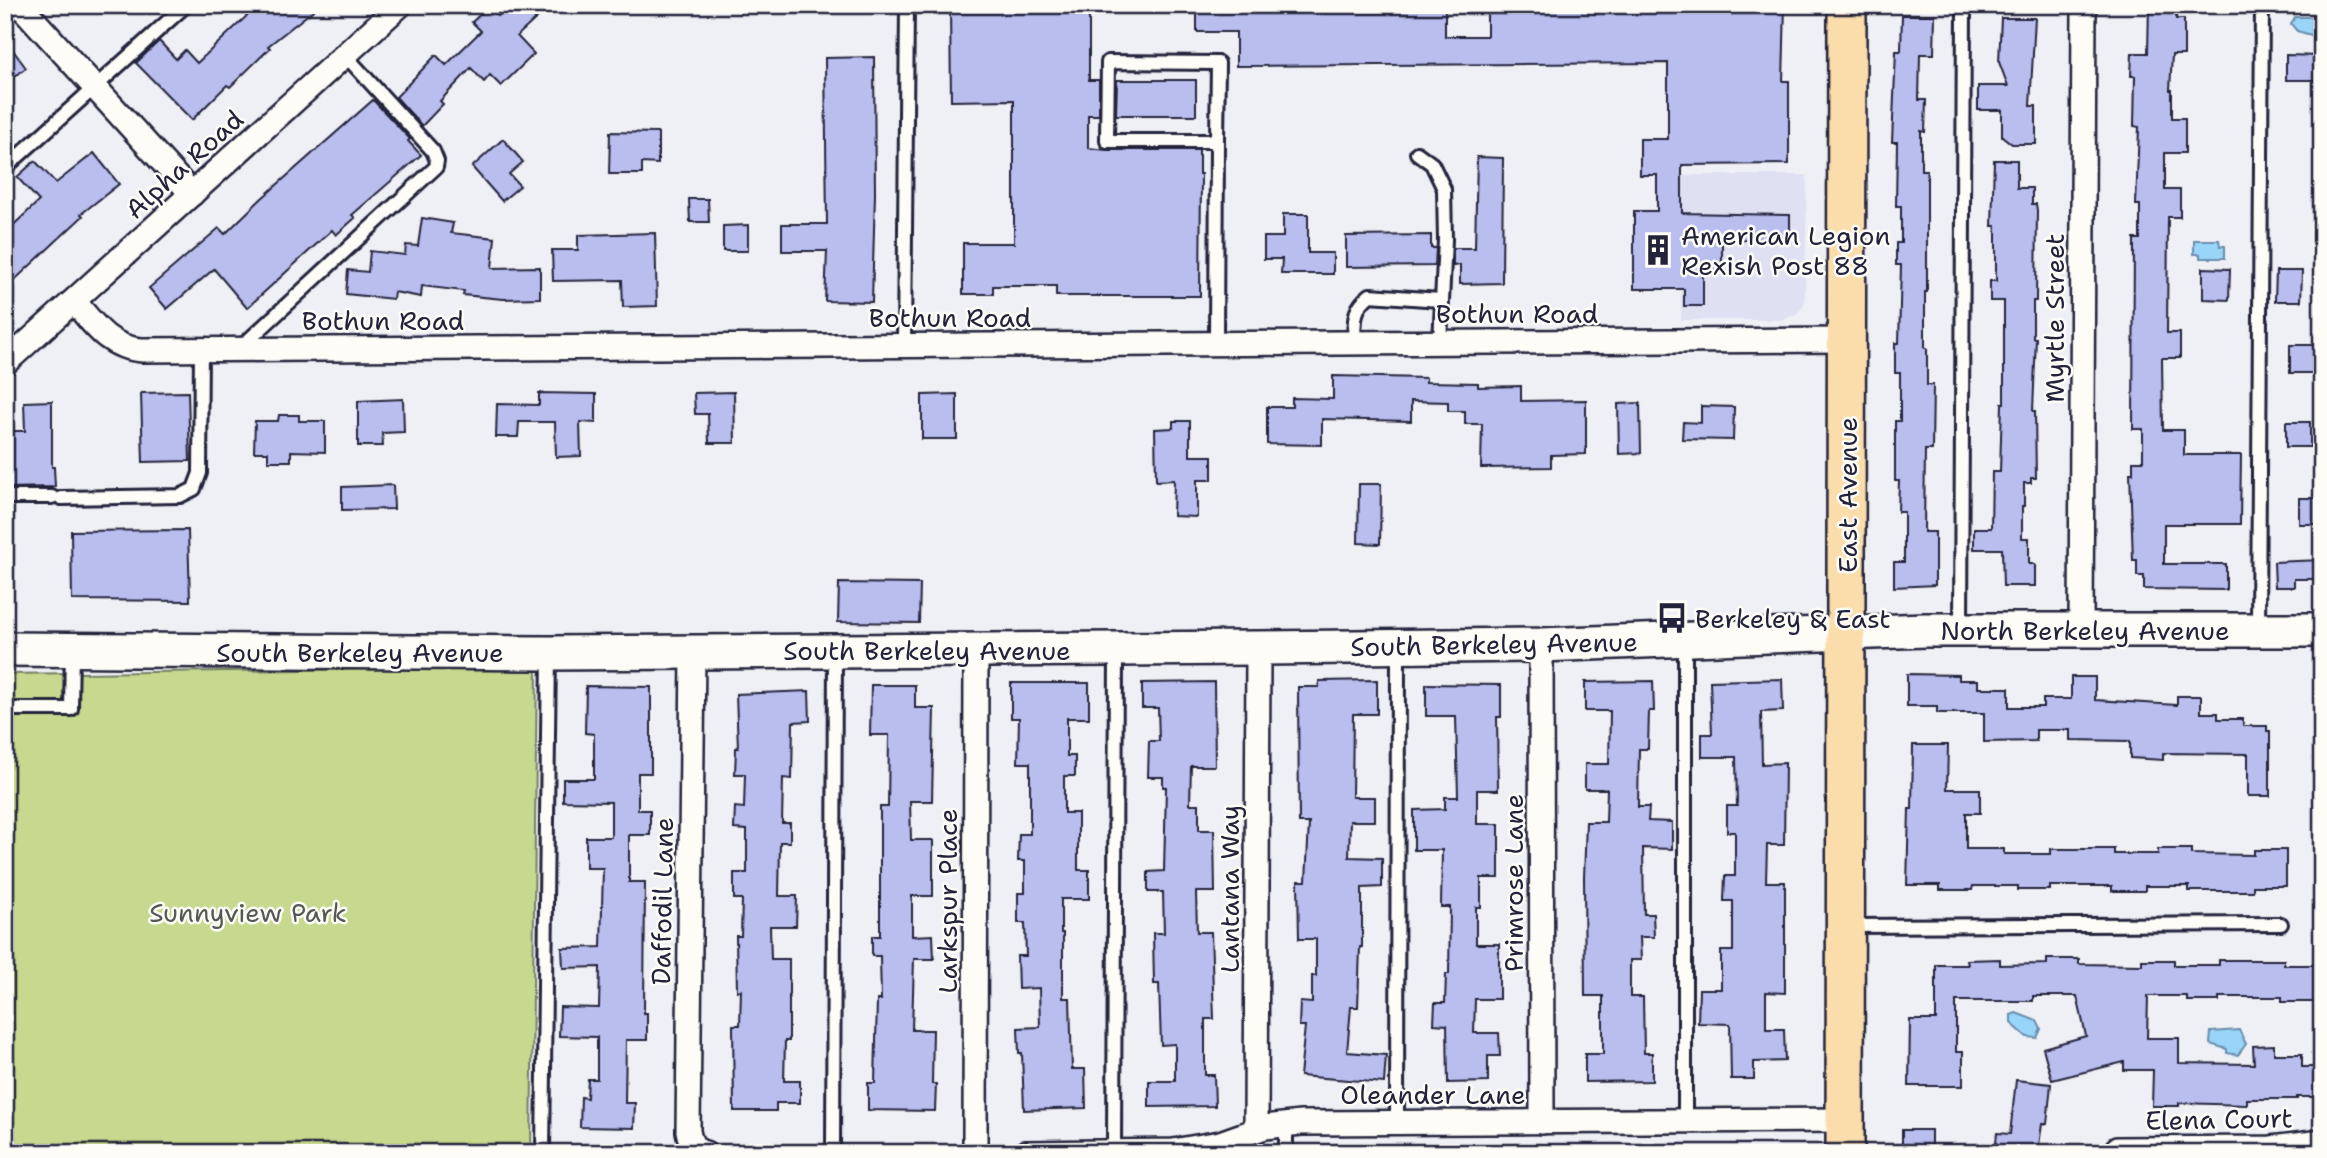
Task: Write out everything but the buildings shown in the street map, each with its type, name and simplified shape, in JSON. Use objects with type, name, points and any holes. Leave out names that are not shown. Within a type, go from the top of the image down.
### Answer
[{"type":"main road","name":"East Avenue","points":[[1846,1137],[1847,5]]},
{"type":"street","points":[[20,5],[192,194]]},
{"type":"street","name":"Alpha Road","points":[[5,363],[400,5]]},
{"type":"street","name":"Myrtle Street","points":[[2081,630],[2084,5]]},
{"type":"street","name":"Bothun Road","points":[[74,301],[105,337],[117,345],[136,349],[1846,340]]},
{"type":"street","name":"North Berkeley Avenue","points":[[1848,634],[1961,630],[2322,630]]},
{"type":"street","name":"South Berkeley Avenue","points":[[5,649],[549,653],[1258,648],[1541,645],[1848,634]]},
{"type":"street","name":"Primrose Lane","points":[[1541,645],[1542,1122]]},
{"type":"street","name":"Lantana Way","points":[[1256,1129],[1258,648]]},
{"type":"street","name":"Larkspur Place","points":[[975,1153],[976,649]]},
{"type":"street","name":"Daffodil Lane","points":[[693,652],[688,1131],[689,1140],[700,1150]]},
{"type":"street","name":"Oleander Lane","points":[[1025,1153],[1188,1149],[1220,1143],[1256,1129],[1286,1124],[1685,1121],[1846,1137]]},
{"type":"street","name":"Elena Court","points":[[2117,1149],[2271,1149],[2322,1142]]},
{"type":"lane","points":[[5,168],[186,5]]},
{"type":"lane","points":[[904,345],[907,5]]},
{"type":"lane","points":[[1961,630],[1965,5]]},
{"type":"lane","points":[[2259,630],[2262,5]]},
{"type":"lane","points":[[240,348],[436,167],[433,151],[345,55]]},
{"type":"lane","points":[[1216,343],[1218,63],[1108,62],[1107,141],[1217,141]]},
{"type":"lane","points":[[1417,153],[1432,164],[1444,189],[1445,240],[1440,342]]},
{"type":"lane","points":[[1354,342],[1356,311],[1360,303],[1370,295],[1440,300]]},
{"type":"lane","points":[[5,498],[180,496],[194,489],[200,473],[201,349]]},
{"type":"lane","points":[[1685,640],[1685,1121]]},
{"type":"lane","points":[[1397,1122],[1398,646]]},
{"type":"lane","points":[[5,709],[71,709],[72,649]]},
{"type":"lane","points":[[1114,1152],[1116,649]]},
{"type":"lane","points":[[833,1153],[835,651]]},
{"type":"lane","points":[[543,1153],[549,653]]},
{"type":"lane","points":[[1847,926],[2281,924]]},
{"type":"lane","points":[[1286,1124],[1286,1153]]},
{"type":"shaded area","points":[[1682,175],[1807,175],[1805,295],[1804,305],[1796,315],[1781,320],[1681,320]]},
{"type":"green space","name":"Sunnyview Park","points":[[537,667],[531,1153],[5,1153],[5,674]]},
{"type":"water","points":[[2295,17],[2322,17],[2322,38],[2297,31],[2291,24]]},
{"type":"water","points":[[2194,240],[2219,240],[2220,246],[2225,246],[2225,258],[2200,258],[2200,254],[2194,254]]},
{"type":"water","points":[[2016,1013],[2037,1021],[2041,1029],[2037,1038],[2027,1037],[2011,1023],[2011,1015]]},
{"type":"water","points":[[2239,1030],[2246,1044],[2238,1055],[2227,1053],[2227,1049],[2210,1044],[2211,1032]]},
{"type":"place","name":"American Legion Rexish Post 88","points":[[1658,250]]},
{"type":"place","name":"Berkeley & East","points":[[1672,618]]}]
